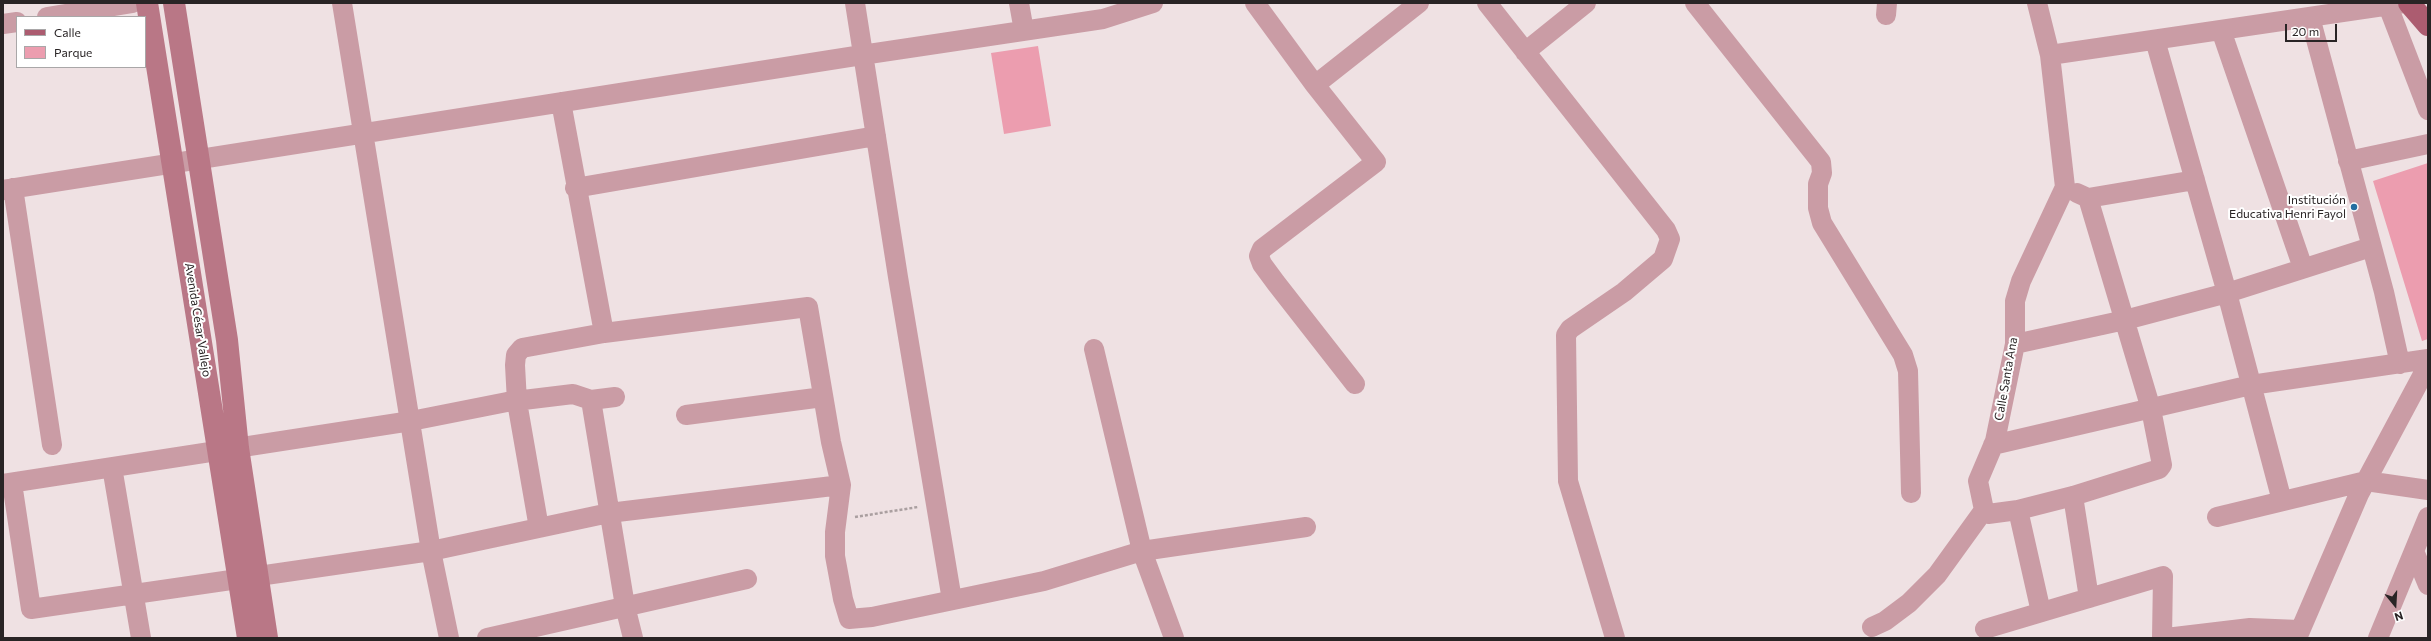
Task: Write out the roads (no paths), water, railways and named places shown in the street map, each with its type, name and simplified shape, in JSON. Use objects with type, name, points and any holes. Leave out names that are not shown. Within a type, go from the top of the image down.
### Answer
[{"type":"main road","points":[[2400,4],[2428,25]]},
{"type":"street","points":[[53,16],[133,3]]},
{"type":"street","name":"Avenida César Vallejo","points":[[147,3],[173,162],[229,450],[249,578],[267,638]]},
{"type":"street","name":"Avenida César Vallejo","points":[[174,3],[227,340],[229,450]]},
{"type":"street","points":[[342,3],[431,551],[449,638]]},
{"type":"street","points":[[855,3],[898,277],[952,600]]},
{"type":"street","points":[[1019,3],[1024,31]]},
{"type":"street","points":[[52,445],[8,189],[862,55],[1103,19],[1153,3]]},
{"type":"street","points":[[1255,3],[1376,162],[1262,249],[1259,256],[1262,264],[1276,284],[1355,384]]},
{"type":"street","points":[[1316,85],[1419,3]]},
{"type":"street","points":[[1487,3],[1666,230],[1670,239],[1663,259],[1624,292],[1570,329],[1566,335],[1568,481],[1615,638]]},
{"type":"street","points":[[1525,52],[1586,3]]},
{"type":"street","points":[[1695,3],[1821,162],[1822,174],[1818,184],[1818,208],[1822,223],[1903,355],[1908,371],[1911,493]]},
{"type":"street","points":[[2037,3],[2050,55],[2065,187],[2088,198],[2195,180]]},
{"type":"street","points":[[2050,55],[2400,4],[2428,110]]},
{"type":"street","points":[[2310,17],[2371,247],[2400,364]]},
{"type":"street","points":[[3,24],[16,22]]},
{"type":"street","points":[[2222,30],[2303,268]]},
{"type":"street","points":[[2155,40],[2227,293],[2250,385],[2282,501]]},
{"type":"street","points":[[561,102],[575,188],[604,334]]},
{"type":"street","points":[[575,188],[876,136]]},
{"type":"street","points":[[2348,161],[2428,144]]},
{"type":"street","name":"Calle Santa Ana","points":[[1984,510],[1978,481],[1993,445],[2015,344],[2015,300],[2017,291],[2065,187]]},
{"type":"street","points":[[1872,627],[1885,621],[1909,603],[1937,575],[1984,510],[1988,514],[1992,514],[2018,510],[2073,496],[2159,469],[2163,459],[2151,410],[2088,198]]},
{"type":"street","points":[[2015,344],[2125,320],[2227,293],[2371,247]]},
{"type":"street","points":[[539,528],[517,402],[515,365],[516,355],[522,348],[604,334],[808,307],[823,397],[841,485],[835,532],[835,556],[843,599],[849,619],[872,617],[1075,572],[1142,550],[1306,527]]},
{"type":"street","points":[[1094,349],[1142,550],[1174,638]]},
{"type":"street","points":[[1993,445],[2151,410],[2250,385],[2428,360]]},
{"type":"street","points":[[2166,638],[2250,628],[2298,634],[2366,481],[2428,365]]},
{"type":"street","points":[[615,397],[591,400],[573,394],[517,402],[411,421],[229,450],[112,466],[7,484],[31,609],[134,596],[431,551],[609,513],[841,485]]},
{"type":"street","points":[[686,415],[823,397]]},
{"type":"street","points":[[591,400],[625,606],[633,638]]},
{"type":"street","points":[[112,466],[141,638]]},
{"type":"street","points":[[2217,517],[2366,481],[2428,490]]},
{"type":"street","points":[[2073,496],[2089,598]]},
{"type":"street","points":[[2018,510],[2041,612]]},
{"type":"street","points":[[2378,638],[2428,518]]},
{"type":"street","points":[[2414,551],[2428,585]]},
{"type":"street","points":[[1985,630],[2163,576],[2162,638]]},
{"type":"street","name":"Avenida César Vallejo","points":[[248,638],[249,578]]},
{"type":"street","points":[[487,638],[747,578]]},
{"type":"place","name":"Institución Educativa Henri Fayol","points":[[2354,207]]}]
